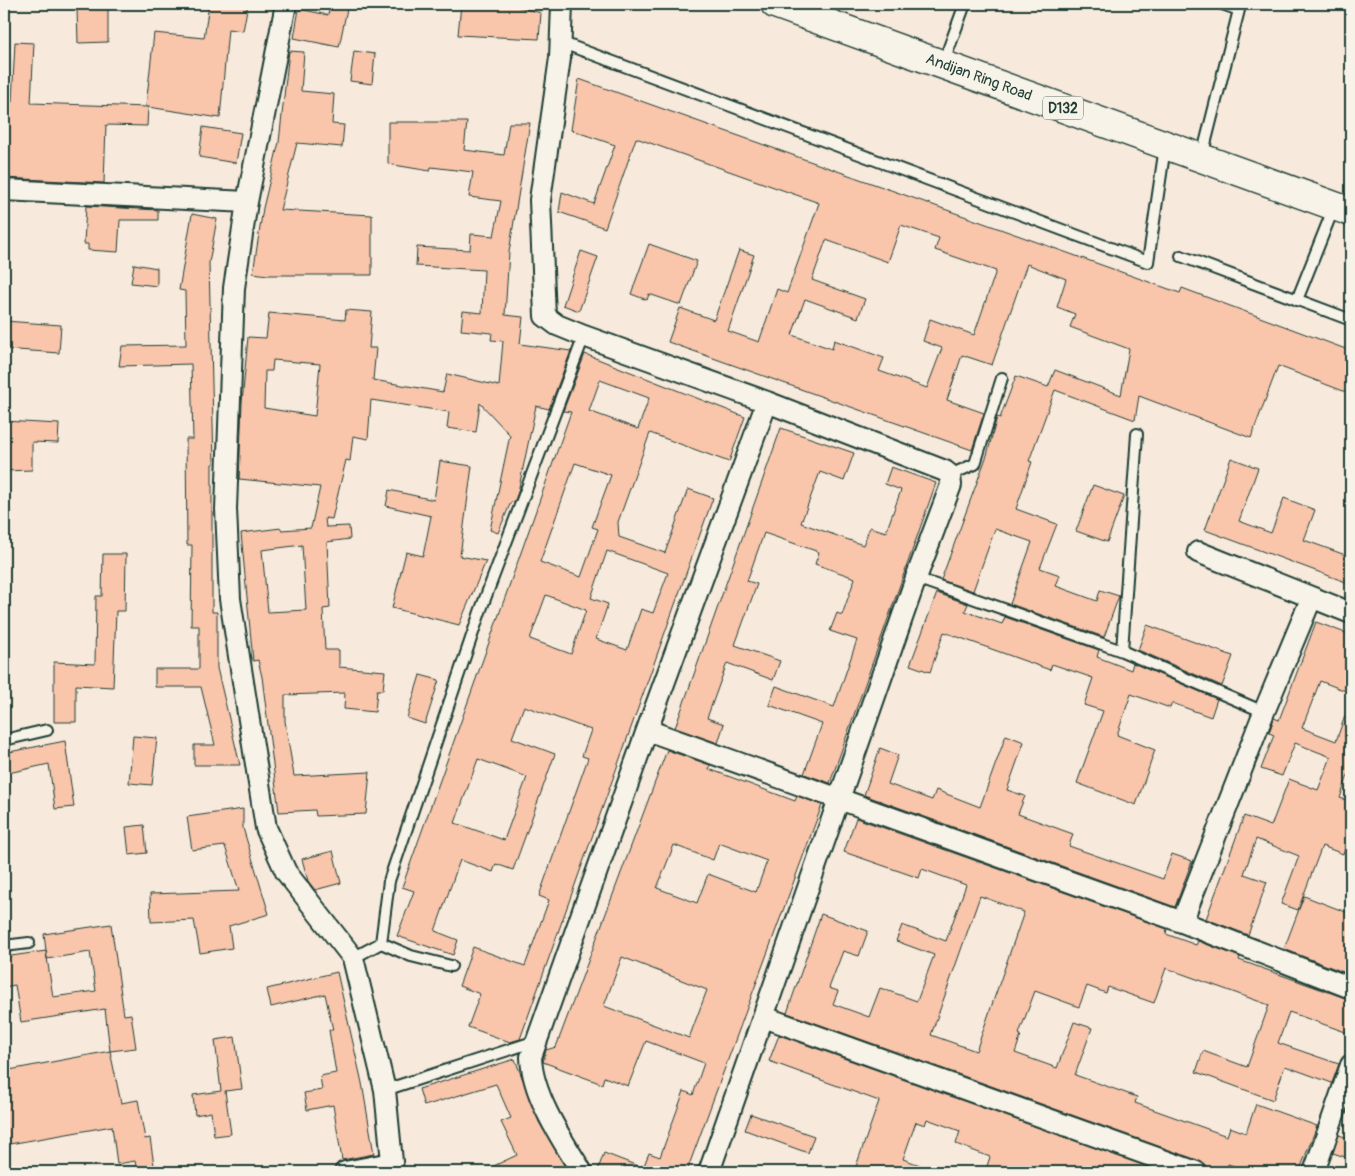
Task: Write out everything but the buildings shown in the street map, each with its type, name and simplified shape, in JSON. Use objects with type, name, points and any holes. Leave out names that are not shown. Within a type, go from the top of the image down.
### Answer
[{"type":"highway","name":"Andijan Ring Road","points":[[775,4],[1343,209]]},
{"type":"street","points":[[286,4],[247,202],[234,288],[226,509],[230,599],[266,828],[286,872],[353,958],[385,1090],[392,1168],[345,1172]]},
{"type":"street","points":[[562,4],[560,42],[540,200],[544,309],[550,321],[584,336],[768,402],[946,471],[950,475],[951,485],[916,578],[709,1172]]},
{"type":"street","points":[[4,190],[247,202]]},
{"type":"street","points":[[582,1172],[561,1138],[536,1085],[531,1071],[531,1057],[647,730],[768,402]]},
{"type":"street","points":[[1198,552],[1311,599],[1351,613]]},
{"type":"street","points":[[1182,922],[1264,712],[1311,599]]},
{"type":"street","points":[[647,730],[1182,922],[1351,988]]},
{"type":"street","points":[[764,1017],[1196,1172]]},
{"type":"street","points":[[1314,1172],[1351,1065]]},
{"type":"lane","points":[[942,64],[965,4]]},
{"type":"lane","points":[[1202,158],[1240,7],[1222,4]]},
{"type":"lane","points":[[560,42],[1148,262],[1166,145]]},
{"type":"lane","points":[[1297,300],[1343,209]]},
{"type":"lane","points":[[1181,256],[1351,320]]},
{"type":"lane","points":[[381,943],[389,881],[480,612],[584,336]]},
{"type":"lane","points":[[950,475],[975,464],[1002,378]]},
{"type":"lane","points":[[1122,651],[1137,434]]},
{"type":"lane","points":[[916,578],[1122,651],[1264,712]]},
{"type":"lane","points":[[4,740],[47,730]]},
{"type":"lane","points":[[4,946],[29,943]]},
{"type":"lane","points":[[353,958],[381,943]]},
{"type":"lane","points":[[381,943],[411,956],[451,966]]},
{"type":"lane","points":[[385,1090],[537,1041]]}]
